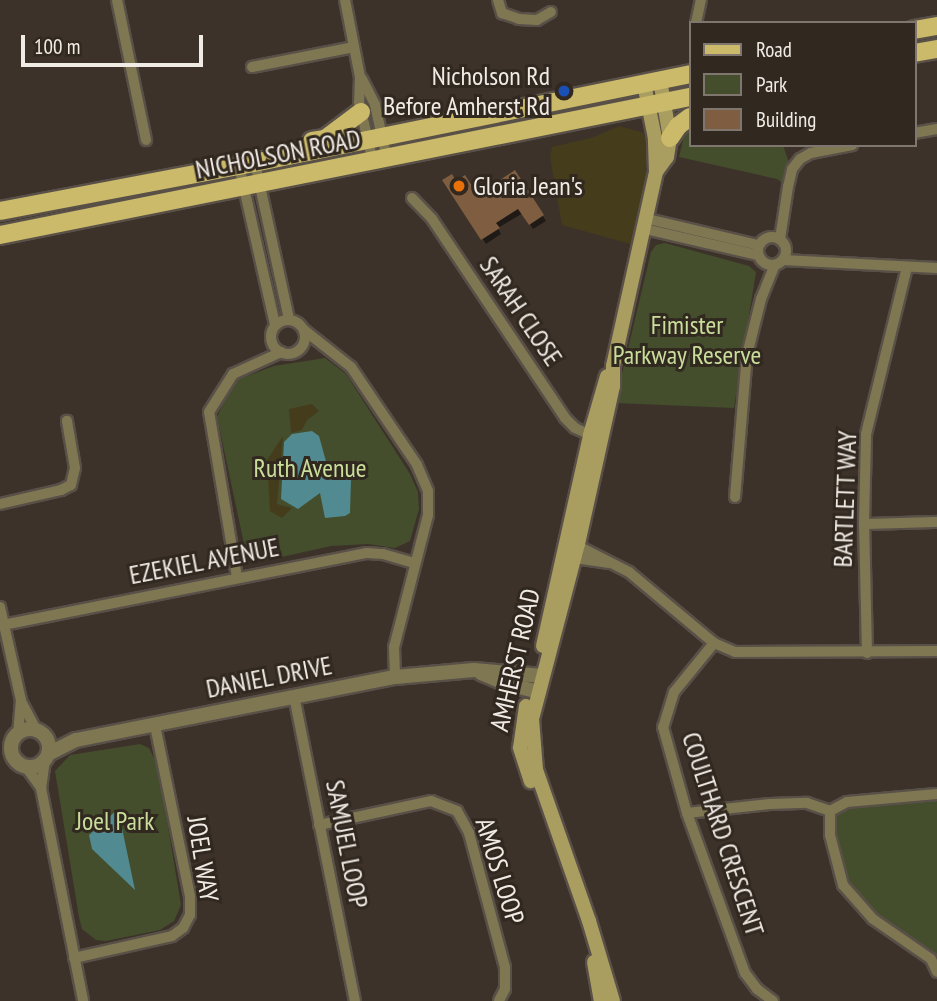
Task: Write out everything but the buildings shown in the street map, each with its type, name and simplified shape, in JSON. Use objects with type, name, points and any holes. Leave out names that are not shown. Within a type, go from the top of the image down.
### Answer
[{"type":"main road","points":[[916,30],[937,26]]},
{"type":"main road","points":[[916,53],[937,49]]},
{"type":"main road","name":"NICHOLSON ROAD","points":[[0,211],[247,165],[688,74]]},
{"type":"main road","name":"AMHERST ROAD","points":[[652,82],[670,138],[667,157],[656,172]]},
{"type":"main road","name":"NICHOLSON ROAD","points":[[0,235],[252,187],[688,97]]},
{"type":"main road","name":"AMHERST ROAD","points":[[601,1001],[590,948],[520,748],[571,550],[596,437],[604,382],[613,366],[646,224],[656,172],[657,104]]},
{"type":"main road","points":[[247,165],[272,147],[325,139],[361,112]]},
{"type":"main road","points":[[670,138],[678,126],[688,118]]},
{"type":"main road","points":[[0,243],[26,237],[41,228]]},
{"type":"main road","name":"AMHERST ROAD","points":[[535,691],[532,719],[536,770],[593,933],[612,1001]]},
{"type":"street","points":[[117,0],[146,140]]},
{"type":"street","points":[[345,0],[360,77],[361,112],[376,139]]},
{"type":"street","points":[[498,0],[502,13],[519,19],[537,20],[551,12]]},
{"type":"street","points":[[696,21],[701,0]]},
{"type":"street","points":[[252,67],[354,47]]},
{"type":"street","points":[[360,77],[375,105],[380,161]]},
{"type":"street","points":[[916,133],[937,129]]},
{"type":"street","points":[[735,497],[747,355],[761,299],[779,250],[783,210],[792,169],[800,159],[811,153],[842,147]]},
{"type":"street","points":[[247,165],[289,319],[351,367],[417,466],[428,491],[428,515],[394,647],[395,677]]},
{"type":"street","points":[[247,165],[275,325],[272,341],[259,360]]},
{"type":"street","name":"SARAH CLOSE","points":[[412,198],[432,219],[565,418],[575,428],[596,437]]},
{"type":"street","points":[[646,224],[760,254],[779,250],[822,261],[937,268]]},
{"type":"street","points":[[760,254],[779,250]]},
{"type":"street","points":[[760,254],[761,299]]},
{"type":"street","name":"BARTLETT WAY","points":[[867,653],[864,524],[866,434],[906,267]]},
{"type":"street","points":[[275,325],[289,319]]},
{"type":"street","points":[[302,348],[304,330]]},
{"type":"street","points":[[272,341],[281,352]]},
{"type":"street","points":[[237,577],[209,412],[233,373],[281,352],[293,354],[302,348],[330,350]]},
{"type":"street","points":[[0,504],[61,490],[71,485],[76,473],[67,421]]},
{"type":"street","points":[[864,524],[937,522]]},
{"type":"street","points":[[571,550],[629,572],[714,642],[735,652],[937,651]]},
{"type":"street","name":"EZEKIEL AVENUE","points":[[3,625],[368,553],[383,554],[414,563]]},
{"type":"street","points":[[0,607],[20,701],[49,747],[41,788],[83,1001]]},
{"type":"street","name":"COULTHARD CRESCENT","points":[[714,642],[674,692],[663,727],[687,813],[745,973],[757,989],[774,1001]]},
{"type":"street","name":"DANIEL DRIVE","points":[[474,670],[535,691]]},
{"type":"street","name":"DANIEL DRIVE","points":[[76,740],[24,730],[12,753],[33,767],[76,740],[395,677],[474,670],[539,676]]},
{"type":"street","name":"SAMUEL LOOP","points":[[294,696],[355,1001]]},
{"type":"street","points":[[20,701],[12,753],[41,788]]},
{"type":"street","name":"JOEL WAY","points":[[74,958],[172,936],[183,928],[190,915],[190,896],[155,725]]},
{"type":"street","points":[[687,813],[807,803],[830,811],[847,802],[937,794]]},
{"type":"street","name":"AMOS LOOP","points":[[319,825],[431,802],[457,811],[469,833],[505,967],[505,989],[499,1001]]},
{"type":"street","points":[[830,811],[830,835],[843,885],[873,919],[931,959],[937,972]]},
{"type":"green space","points":[[688,132],[688,147],[784,147],[792,172],[788,187],[777,179],[679,157]]},
{"type":"green space","name":"Fimister Parkway Reserve","points":[[665,243],[749,266],[756,272],[734,408],[615,403],[651,252],[656,245]]},
{"type":"green space","name":"Ruth Avenue","points":[[325,358],[346,374],[410,474],[418,492],[419,509],[410,541],[395,548],[368,544],[331,546],[259,562],[246,553],[217,417],[226,397],[239,379],[274,366]]},
{"type":"green space","name":"Joel Park","points":[[140,744],[149,748],[158,766],[181,905],[174,921],[160,930],[106,941],[96,940],[82,929],[79,917],[55,771],[70,755]]},
{"type":"green space","points":[[937,798],[937,969],[873,917],[845,884],[831,835],[833,813],[847,804]]},
{"type":"sand","points":[[619,126],[644,133],[646,141],[646,183],[634,245],[562,225],[550,157],[552,147],[594,137]]},
{"type":"sand","points":[[312,404],[319,411],[307,420],[302,430],[291,433],[289,409]]},
{"type":"sand","points":[[283,436],[277,504],[292,508],[282,518],[270,511],[267,460]]},
{"type":"water","points":[[312,431],[319,436],[327,465],[341,468],[351,480],[350,513],[345,516],[325,518],[320,493],[298,509],[281,499],[284,442],[292,434]]},
{"type":"water","points":[[118,809],[135,890],[92,849],[89,835]]},
{"type":"place","name":"Nicholson Rd Before Amherst Rd","points":[[564,91]]},
{"type":"place","name":"Gloria Jean's","points":[[459,186]]}]
